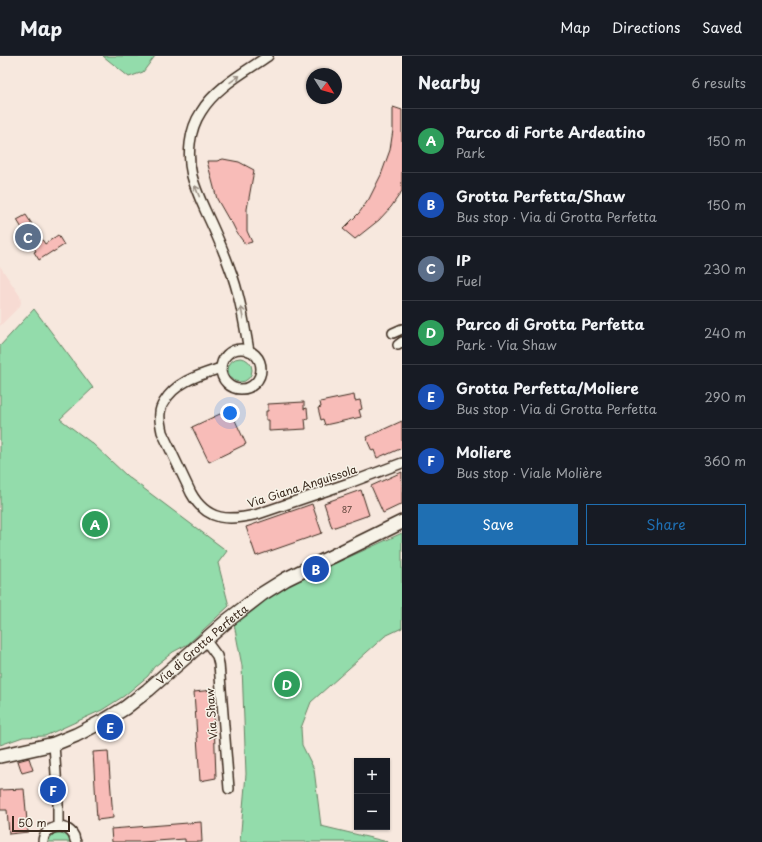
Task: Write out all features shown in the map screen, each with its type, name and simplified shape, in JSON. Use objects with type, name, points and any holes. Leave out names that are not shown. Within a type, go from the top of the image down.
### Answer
[{"type":"street","points":[[249,351],[240,304],[232,274],[196,189],[192,176],[190,145],[193,128],[200,112],[208,102],[226,85],[268,56]]},
{"type":"street","points":[[393,334],[402,329]]},
{"type":"street","points":[[239,350],[249,351],[253,354],[259,361],[260,370],[258,379],[251,386],[238,389],[229,385],[223,378],[221,368],[224,360],[230,353],[239,350]]},
{"type":"street","name":"Via Giana Anguissola","points":[[221,368],[189,379],[178,386],[168,395],[160,412],[160,422],[165,439],[195,499],[201,507],[210,514],[230,519],[244,518],[352,482],[402,463]]},
{"type":"street","name":"Via di Grotta Perfetta","points":[[0,756],[54,744],[85,731],[107,719],[125,708],[148,690],[247,605],[275,585],[402,522]]},
{"type":"street","name":"Via Shaw","points":[[206,640],[217,656],[219,664],[229,789]]},
{"type":"street","points":[[54,744],[58,827]]},
{"type":"street","points":[[41,841],[50,829],[65,827],[70,830],[76,842]]},
{"type":"shaded area","points":[[0,266],[20,296],[21,302],[20,306],[0,326]]},
{"type":"green space","points":[[103,56],[155,56],[143,72],[129,77]]},
{"type":"green space","points":[[34,309],[93,388],[60,419],[93,444],[127,476],[227,551],[218,563],[229,606],[188,644],[173,652],[154,667],[148,676],[124,696],[102,710],[45,736],[23,737],[0,745],[0,346]]},
{"type":"green space","points":[[235,358],[245,358],[252,365],[252,375],[245,382],[235,382],[228,375],[228,365]]},
{"type":"green space","points":[[402,533],[402,628],[385,636],[311,702],[301,728],[302,745],[314,769],[321,826],[388,842],[240,842],[246,774],[242,666],[234,624],[272,592]]},
{"type":"green space","points":[[55,833],[65,834],[70,842],[48,842]]},
{"type":"building","points":[[393,107],[402,110],[402,191],[391,207],[379,220],[355,239],[343,229],[359,213],[369,199],[381,175],[390,150],[393,130]]},
{"type":"building","points":[[223,159],[239,162],[254,170],[247,209],[247,231],[252,242],[245,244],[217,199],[207,161],[217,161]]},
{"type":"building","points":[[26,215],[45,244],[58,235],[64,245],[39,260],[34,252],[36,251],[17,220]]},
{"type":"building","points":[[354,395],[355,401],[360,400],[362,409],[359,410],[361,417],[325,425],[323,419],[321,420],[318,408],[321,407],[320,402]]},
{"type":"building","points":[[304,402],[304,409],[307,408],[308,418],[305,419],[306,429],[269,431],[269,420],[266,420],[268,404]]},
{"type":"building","points":[[220,414],[234,418],[246,444],[209,462],[192,427]]},
{"type":"building","points":[[402,421],[402,448],[377,458],[374,450],[372,451],[367,437]]},
{"type":"building","points":[[402,472],[402,504],[383,513],[371,486]]},
{"type":"building","points":[[361,490],[369,515],[332,528],[324,503]]},
{"type":"building","points":[[312,504],[322,533],[256,556],[246,527]]},
{"type":"building","points":[[213,690],[216,778],[200,781],[194,692]]},
{"type":"building","points":[[108,751],[113,818],[97,820],[93,752]]},
{"type":"building","points":[[29,758],[33,770],[22,773],[18,761]]},
{"type":"building","points":[[24,789],[28,832],[9,834],[7,810],[0,810],[0,790]]},
{"type":"building","points":[[201,822],[202,842],[185,842],[185,839],[142,842],[112,842],[111,829]]},
{"type":"place","name":"IP","points":[[28,237]]},
{"type":"place","name":"Parco di Forte Ardeatino","points":[[95,524]]},
{"type":"place","name":"Grotta Perfetta/Shaw","points":[[316,569]]},
{"type":"place","name":"Parco di Grotta Perfetta","points":[[287,684]]},
{"type":"place","name":"Grotta Perfetta/Moliere","points":[[110,727]]},
{"type":"place","name":"Moliere","points":[[53,790]]}]
